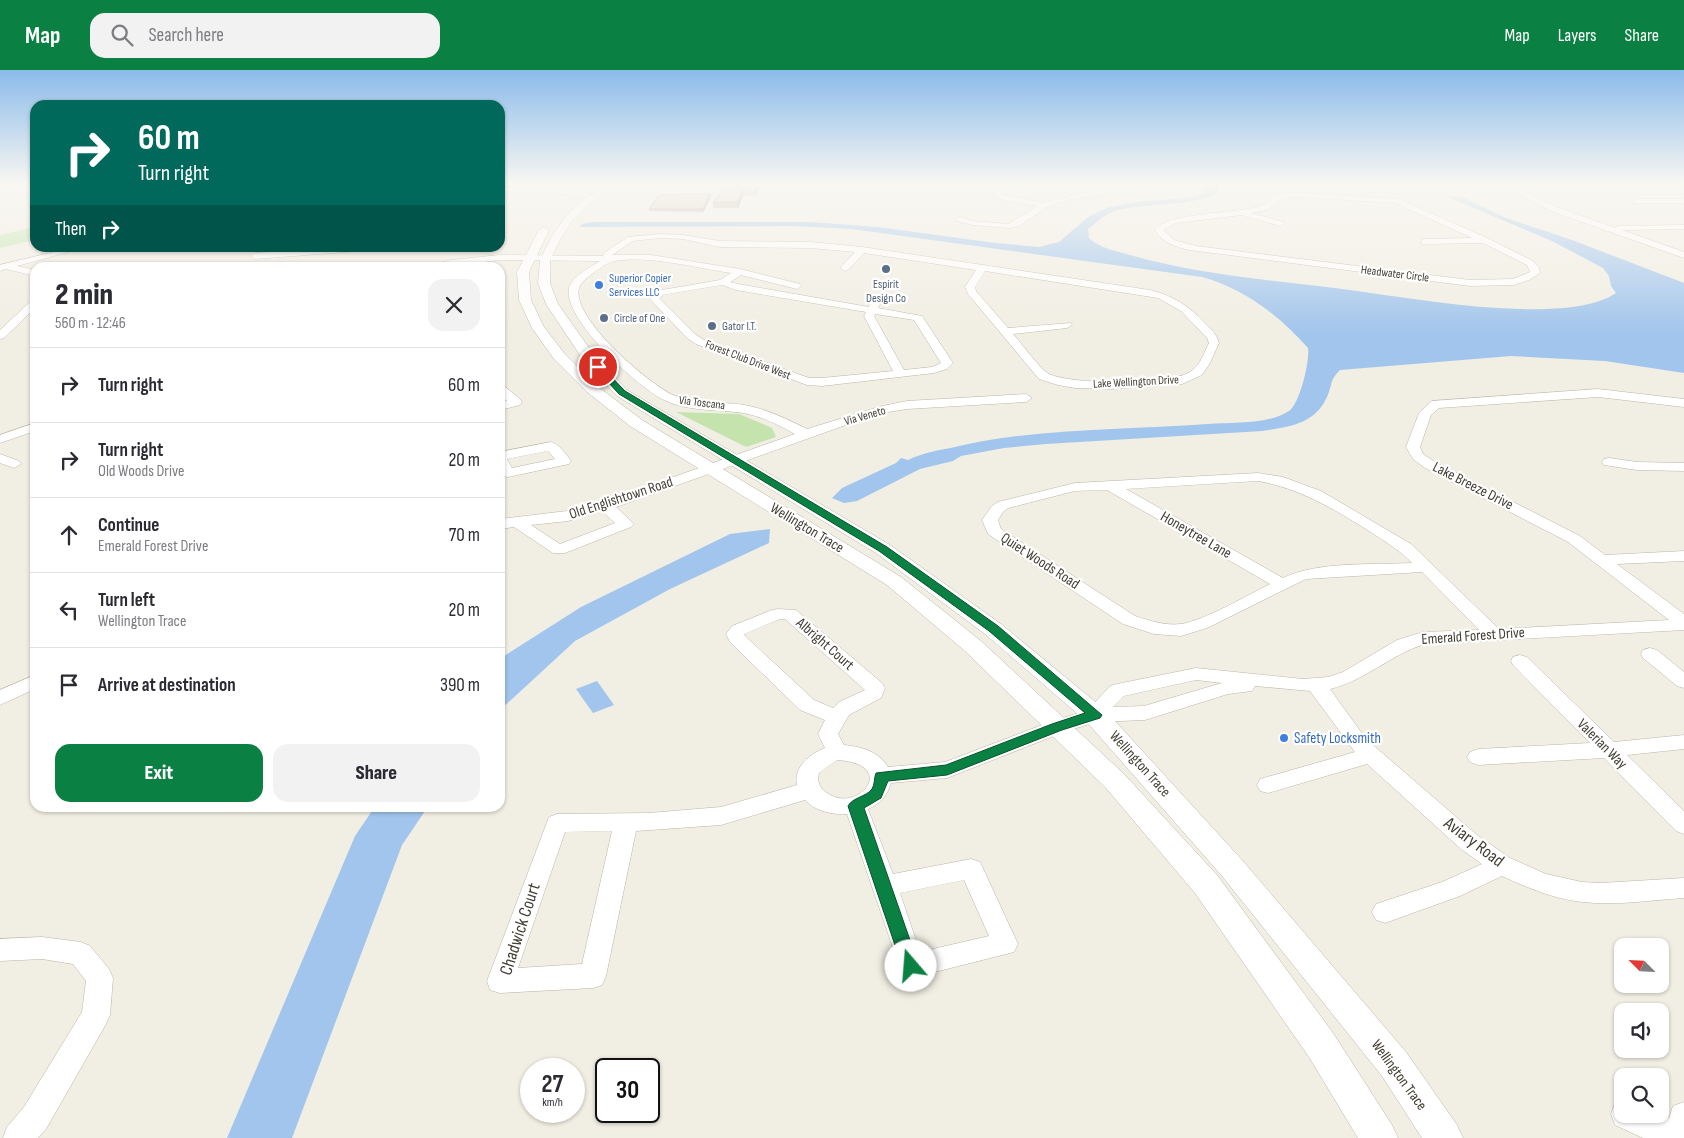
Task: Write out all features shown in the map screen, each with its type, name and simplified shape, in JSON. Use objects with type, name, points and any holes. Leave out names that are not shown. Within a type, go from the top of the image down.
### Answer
[{"type":"street","name":"Wellington Trace","points":[[544,235],[535,259],[523,272],[525,300],[538,328],[559,356],[592,389],[636,423],[894,581],[973,646],[1115,781],[1206,884],[1321,1045],[1379,1138]]},
{"type":"street","name":"Headwater Circle","points":[[1162,235],[1173,242],[1201,249],[1432,279],[1502,283],[1522,280],[1535,273],[1530,263],[1473,235]]},
{"type":"street","points":[[1625,235],[1684,255]]},
{"type":"street","name":"Lake Wellington Drive","points":[[611,258],[621,255],[639,241],[660,236],[682,236],[715,243],[796,244],[862,250],[982,268],[1169,298],[1181,304],[1212,337],[1214,343],[1198,374],[1190,378],[1178,381],[1084,385],[1063,383],[1043,376],[970,290],[982,268]]},
{"type":"street","points":[[1425,242],[1484,240]]},
{"type":"street","points":[[845,268],[862,250]]},
{"type":"street","points":[[3,267],[62,252]]},
{"type":"street","points":[[255,255],[299,252]]},
{"type":"street","points":[[446,262],[611,258],[670,260],[753,274],[782,283],[809,288]]},
{"type":"street","name":"Via Toscana","points":[[611,258],[581,280],[576,286],[573,296],[577,308],[588,327],[619,361],[663,395],[674,400],[739,408],[761,413],[808,435]]},
{"type":"street","name":"Wellington Trace","points":[[535,259],[546,277],[544,283],[552,304],[587,355],[622,393],[883,549],[994,629],[1095,715],[1232,868],[1394,1064],[1444,1138]]},
{"type":"street","points":[[499,262],[535,259]]},
{"type":"street","points":[[3,267],[30,272]]},
{"type":"street","name":"Forest Club Drive West","points":[[723,282],[736,287],[918,318],[947,363],[934,370],[807,382],[700,342],[691,336],[655,299],[659,293],[723,282],[740,272]]},
{"type":"street","points":[[865,298],[874,301],[875,304],[869,316],[873,327],[900,374]]},
{"type":"street","points":[[0,336],[30,308]]},
{"type":"street","points":[[1005,332],[1067,325]]},
{"type":"street","points":[[505,393],[516,402],[505,405]]},
{"type":"street","name":"Lake Breeze Drive","points":[[1684,403],[1639,396],[1598,393],[1436,404],[1425,413],[1413,447],[1423,460],[1564,532],[1684,624]]},
{"type":"street","name":"Via Veneto","points":[[710,468],[865,415],[907,404],[1026,398]]},
{"type":"street","points":[[0,439],[30,429]]},
{"type":"street","points":[[0,458],[14,464]]},
{"type":"street","points":[[1609,462],[1637,466],[1684,467]]},
{"type":"street","name":"Old Englishtown Road","points":[[505,524],[568,516],[605,506],[710,468]]},
{"type":"street","name":"Quiet Woods Road","points":[[1426,567],[1312,573],[1282,584],[1192,628],[1181,630],[1154,628],[1130,620],[994,531],[991,525],[992,514],[1003,506],[1075,487],[1258,477],[1288,482],[1307,489],[1405,547],[1426,567],[1493,634]]},
{"type":"street","name":"Honeytree Lane","points":[[1109,485],[1282,584]]},
{"type":"street","points":[[518,523],[559,550],[626,524],[605,506]]},
{"type":"street","points":[[1602,560],[1684,556]]},
{"type":"street","name":"Albright Court","points":[[778,614],[790,614],[875,688],[874,693],[843,707],[835,716],[807,705],[736,638],[735,634],[738,630],[778,614]]},
{"type":"street","name":"Emerald Forest Drive","points":[[1095,715],[1117,691],[1196,674],[1316,685],[1341,680],[1412,640],[1435,636],[1684,624]]},
{"type":"street","points":[[1650,654],[1684,682]]},
{"type":"street","name":"Valerian Way","points":[[1520,661],[1684,825]]},
{"type":"street","name":"Emerald Forest Drive","points":[[882,776],[947,770],[1057,727],[1095,715],[1145,713],[1227,688],[1273,682]]},
{"type":"street","points":[[0,698],[30,683]]},
{"type":"street","name":"Aviary Road","points":[[1316,685],[1360,744],[1371,755],[1469,842],[1502,865],[1542,883],[1582,892],[1601,893],[1684,888]]},
{"type":"street","points":[[835,716],[828,734],[837,752]]},
{"type":"street","points":[[1478,757],[1608,750],[1684,742]]},
{"type":"street","points":[[837,752],[850,752],[871,760],[882,776],[881,786],[876,794],[867,801],[855,806],[834,806],[823,802],[810,790],[807,782],[811,766],[818,759],[837,752]]},
{"type":"street","points":[[1268,785],[1371,755]]},
{"type":"street","name":"Chadwick Court","points":[[626,822],[593,976],[500,981],[557,823],[626,822],[721,816],[810,790]]},
{"type":"street","points":[[855,806],[885,886],[911,966],[1005,944],[971,869],[885,886]]},
{"type":"street","points":[[1386,912],[1451,888],[1502,865]]},
{"type":"street","points":[[0,950],[42,948],[81,954],[100,978],[96,1015],[35,1118],[18,1138]]},
{"type":"street","points":[[1680,1138],[1684,1117]]},
{"type":"street","points":[[1645,1123],[1676,1138]]},
{"type":"green space","points":[[0,235],[30,235],[30,241],[0,248]]},
{"type":"green space","points":[[676,412],[739,414],[772,428],[776,437],[746,447]]},
{"type":"water","points":[[894,235],[935,235],[1039,247],[1059,242],[1067,235],[1089,235],[1089,238],[1103,247],[1155,262],[1206,272],[1467,306],[1520,309],[1564,308],[1591,304],[1616,293],[1611,286],[1609,276],[1603,268],[1537,235],[1557,235],[1684,283],[1684,373],[1605,361],[1511,356],[1340,370],[1333,380],[1322,406],[1316,413],[1308,419],[1291,426],[1262,431],[1004,448],[961,456],[953,461],[920,469],[857,501],[844,503],[832,498],[842,488],[896,463],[901,458],[908,460],[931,452],[986,441],[1049,433],[1261,421],[1271,419],[1289,411],[1293,407],[1306,371],[1308,348],[1273,314],[1232,288],[1202,277]]},
{"type":"water","points":[[770,529],[769,543],[670,589],[575,641],[505,705],[505,655],[581,607],[730,534]]},
{"type":"water","points":[[597,681],[614,705],[593,713],[576,689]]},
{"type":"water","points":[[371,812],[424,812],[402,845],[292,1138],[227,1138],[355,836]]},
{"type":"place","name":"Espirit Design Co","points":[[886,269]]},
{"type":"place","name":"Superior Copier Services LLC","points":[[599,285]]},
{"type":"place","name":"Circle of One","points":[[604,318]]},
{"type":"place","name":"Gator I.T.","points":[[712,326]]},
{"type":"place","name":"Safety Locksmith","points":[[1284,738]]},
{"type":"route","points":[[598,367],[622,393],[883,549],[994,629],[1095,715],[1057,727],[947,770],[882,776],[881,786],[876,794],[867,801],[855,806],[885,886],[911,966]]}]
